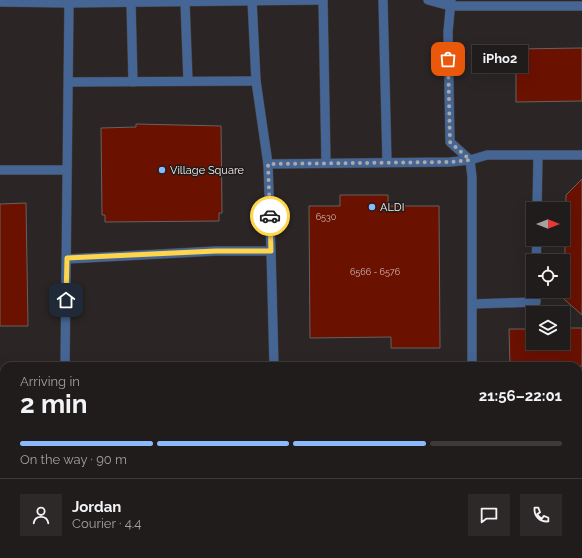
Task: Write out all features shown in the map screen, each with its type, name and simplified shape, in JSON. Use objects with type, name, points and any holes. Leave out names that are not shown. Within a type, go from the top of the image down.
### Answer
[{"type":"lane","points":[[252,0],[256,81],[268,164],[274,362]]},
{"type":"lane","points":[[0,2],[69,3],[323,0],[326,163]]},
{"type":"lane","points":[[383,0],[387,162]]},
{"type":"lane","points":[[428,0],[451,3],[582,6]]},
{"type":"lane","points":[[131,2],[133,82]]},
{"type":"lane","points":[[185,2],[188,81]]},
{"type":"lane","points":[[65,362],[69,3]]},
{"type":"lane","points":[[451,3],[448,32],[450,142],[470,160],[472,177],[472,362]]},
{"type":"lane","points":[[69,82],[256,81]]},
{"type":"lane","points":[[268,164],[450,162],[470,160],[487,155],[582,155]]},
{"type":"lane","points":[[537,202],[538,156]]},
{"type":"lane","points":[[0,170],[66,170]]},
{"type":"lane","points":[[67,258],[216,251],[271,251]]},
{"type":"lane","points":[[472,304],[536,302],[536,298]]},
{"type":"building","points":[[582,48],[582,101],[516,102],[516,49]]},
{"type":"building","name":"Village Square","points":[[136,124],[221,126],[222,213],[219,213],[219,221],[105,222],[105,215],[102,215],[101,128],[136,127]]},
{"type":"building","points":[[582,179],[582,315],[564,299],[570,298],[570,254],[565,254],[565,246],[570,246],[570,202],[566,202],[566,195]]},
{"type":"building","points":[[340,195],[388,195],[388,206],[439,206],[440,348],[391,348],[391,337],[310,338],[309,206],[340,206]]},
{"type":"building","points":[[26,203],[28,326],[0,326],[0,204]]},
{"type":"building","points":[[570,328],[582,328],[582,362],[510,362],[509,329],[526,329],[526,350],[570,350]]},
{"type":"way so far","points":[[270,216],[268,164],[450,162],[470,160],[450,142],[448,59]]},
{"type":"place","name":"iPho2","points":[[448,59]]},
{"type":"place","name":"Village Square","points":[[162,170]]},
{"type":"place","name":"ALDI","points":[[372,207]]},
{"type":"route","points":[[66,300],[67,258],[216,251],[271,251],[270,216]]}]
